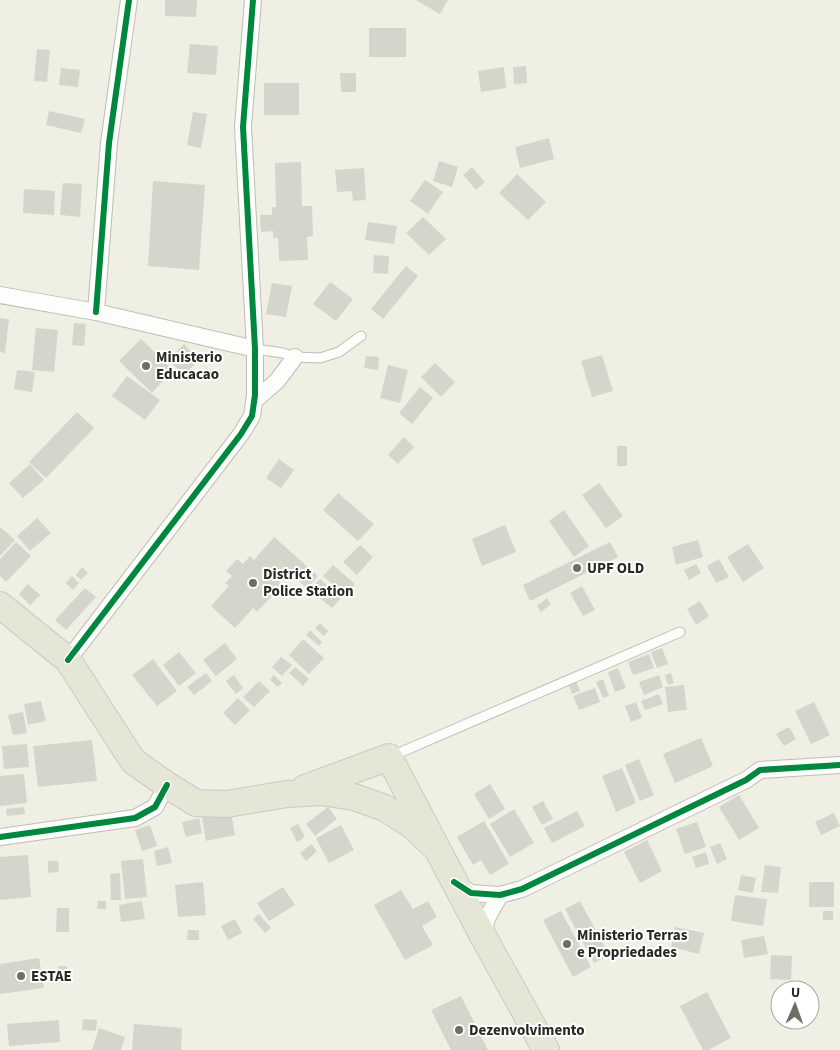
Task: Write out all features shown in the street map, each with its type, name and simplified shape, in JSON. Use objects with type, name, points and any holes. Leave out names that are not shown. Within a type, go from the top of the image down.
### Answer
[{"type":"main road","points":[[0,605],[68,660],[133,761],[196,803],[227,804],[287,794],[321,792],[354,797],[385,808],[413,826],[437,849]]},
{"type":"main road","points":[[287,794],[389,757],[482,936],[546,1050]]},
{"type":"street","points":[[96,312],[109,143],[129,0]]},
{"type":"street","points":[[68,660],[241,434],[252,416],[255,349],[243,127],[253,0]]},
{"type":"street","points":[[0,295],[96,312],[255,349]]},
{"type":"street","points":[[254,402],[277,381],[295,357]]},
{"type":"street","points":[[454,882],[471,893],[500,895],[522,889],[746,780],[760,770],[840,765]]},
{"type":"street","points":[[0,837],[135,818],[155,807],[168,785]]},
{"type":"street","points":[[482,936],[488,918],[500,895]]},
{"type":"lane","points":[[255,349],[283,353],[295,357],[320,358],[339,352],[361,336]]},
{"type":"lane","points":[[389,757],[680,632]]},
{"type":"building","points":[[165,0],[197,0],[196,17],[165,16]]},
{"type":"building","points":[[416,0],[448,0],[440,14]]},
{"type":"building","points":[[369,28],[406,28],[406,57],[369,57]]},
{"type":"building","points":[[190,44],[218,46],[216,75],[187,73]]},
{"type":"building","points":[[37,49],[50,50],[47,82],[34,81]]},
{"type":"building","points":[[526,66],[527,83],[514,84],[513,67]]},
{"type":"building","points":[[504,67],[506,88],[481,92],[478,71]]},
{"type":"building","points":[[61,68],[80,70],[78,87],[59,85]]},
{"type":"building","points":[[340,73],[356,73],[356,92],[341,92]]},
{"type":"building","points":[[264,83],[299,83],[299,115],[264,115]]},
{"type":"building","points":[[49,111],[85,119],[81,133],[46,125]]},
{"type":"building","points":[[193,112],[207,114],[201,148],[187,145]]},
{"type":"building","points":[[549,138],[554,159],[520,168],[515,147]]},
{"type":"building","points":[[439,161],[458,167],[452,187],[433,181]]},
{"type":"building","points":[[301,162],[302,206],[312,206],[313,236],[307,237],[308,260],[279,261],[278,238],[273,238],[273,231],[261,232],[260,215],[272,215],[272,207],[276,207],[275,163]]},
{"type":"building","points":[[472,167],[485,182],[476,190],[463,175]]},
{"type":"building","points":[[364,168],[366,200],[353,201],[352,191],[337,192],[335,170]]},
{"type":"building","points":[[517,174],[546,202],[528,220],[499,193]]},
{"type":"building","points":[[425,180],[443,192],[428,214],[410,201]]},
{"type":"building","points":[[153,181],[205,185],[199,270],[148,266]]},
{"type":"building","points":[[63,183],[82,184],[80,217],[60,215]]},
{"type":"building","points":[[24,189],[55,191],[54,215],[23,213]]},
{"type":"building","points":[[423,217],[446,239],[429,255],[406,233]]},
{"type":"building","points":[[368,222],[397,226],[394,244],[365,240]]},
{"type":"building","points":[[374,255],[389,256],[388,274],[373,273]]},
{"type":"building","points":[[406,266],[418,276],[383,319],[371,309]]},
{"type":"building","points":[[330,282],[353,299],[336,321],[313,304]]},
{"type":"building","points":[[272,283],[292,286],[286,317],[266,314]]},
{"type":"building","points":[[0,318],[9,319],[5,353],[0,352]]},
{"type":"building","points":[[74,323],[86,324],[84,346],[72,345]]},
{"type":"building","points":[[36,328],[58,330],[54,372],[32,370]]},
{"type":"building","name":"Ministerio Educacao","points":[[141,339],[173,370],[152,393],[119,361]]},
{"type":"building","points":[[184,344],[199,360],[184,375],[168,360]]},
{"type":"building","points":[[602,355],[613,391],[592,397],[581,361]]},
{"type":"building","points":[[366,356],[379,357],[378,370],[364,368]]},
{"type":"building","points":[[435,363],[455,382],[441,397],[421,377]]},
{"type":"building","points":[[388,365],[408,370],[400,403],[380,398]]},
{"type":"building","points":[[17,370],[35,372],[32,392],[14,389]]},
{"type":"building","points":[[127,376],[160,400],[145,420],[112,396]]},
{"type":"building","points":[[420,387],[433,398],[412,424],[399,413]]},
{"type":"building","points":[[77,412],[94,428],[46,478],[29,462]]},
{"type":"building","points":[[404,437],[414,447],[398,464],[388,455]]},
{"type":"building","points":[[617,446],[627,446],[627,466],[617,466]]},
{"type":"building","points":[[279,459],[294,470],[281,488],[266,478]]},
{"type":"building","points":[[30,464],[44,480],[23,498],[9,483]]},
{"type":"building","points":[[599,483],[623,516],[606,528],[582,495]]},
{"type":"building","points":[[338,493],[374,524],[358,541],[323,510]]},
{"type":"building","points":[[564,510],[589,546],[574,557],[549,521]]},
{"type":"building","points":[[37,518],[51,533],[30,551],[17,536]]},
{"type":"building","points":[[505,525],[516,552],[482,566],[472,539]]},
{"type":"building","points":[[0,527],[15,540],[0,556]]},
{"type":"building","name":"District Police Station","points":[[274,537],[318,576],[307,588],[288,572],[279,582],[282,585],[257,612],[253,608],[235,628],[211,606],[229,586],[225,583],[232,576],[226,571],[237,559],[243,564],[250,556],[254,560]]},
{"type":"building","points":[[698,540],[703,557],[676,565],[672,547]]},
{"type":"building","points":[[16,542],[31,556],[6,582],[0,576],[0,559]]},
{"type":"building","name":"UPF OLD","points":[[610,542],[618,557],[530,601],[523,585]]},
{"type":"building","points":[[748,544],[764,568],[743,582],[727,557]]},
{"type":"building","points":[[360,545],[373,557],[357,575],[343,562]]},
{"type":"building","points":[[719,559],[729,577],[716,583],[707,566]]},
{"type":"building","points":[[696,564],[701,573],[689,580],[684,570]]},
{"type":"building","points":[[333,565],[355,584],[345,595],[323,576]]},
{"type":"building","points":[[82,567],[88,573],[81,580],[76,575]]},
{"type":"building","points":[[72,576],[79,583],[73,590],[66,583]]},
{"type":"building","points":[[320,579],[341,598],[332,608],[310,590]]},
{"type":"building","points":[[28,584],[40,595],[30,605],[19,594]]},
{"type":"building","points":[[582,586],[595,610],[583,616],[570,593]]},
{"type":"building","points":[[85,588],[96,597],[66,630],[55,620]]},
{"type":"building","points":[[547,598],[551,604],[541,612],[537,606]]},
{"type":"building","points":[[700,601],[709,616],[696,625],[687,609]]},
{"type":"building","points":[[320,623],[328,631],[324,636],[315,628]]},
{"type":"building","points":[[310,630],[322,642],[319,646],[306,635]]},
{"type":"building","points":[[303,639],[324,658],[309,674],[289,655]]},
{"type":"building","points":[[225,643],[237,659],[216,676],[203,660]]},
{"type":"building","points":[[662,648],[668,664],[657,668],[651,652]]},
{"type":"building","points":[[179,652],[196,673],[179,686],[163,665]]},
{"type":"building","points":[[649,654],[654,668],[633,675],[628,662]]},
{"type":"building","points":[[281,657],[292,665],[282,676],[272,667]]},
{"type":"building","points":[[153,659],[177,691],[157,706],[132,675]]},
{"type":"building","points":[[295,667],[309,679],[303,686],[289,673]]},
{"type":"building","points":[[618,668],[626,688],[615,692],[608,672]]},
{"type":"building","points":[[206,673],[212,681],[194,695],[187,687]]},
{"type":"building","points":[[671,673],[674,683],[668,685],[665,675]]},
{"type":"building","points":[[234,675],[243,688],[236,694],[226,681]]},
{"type":"building","points":[[274,675],[282,683],[278,687],[270,680]]},
{"type":"building","points":[[659,675],[663,687],[644,695],[639,682]]},
{"type":"building","points":[[603,679],[609,696],[603,698],[596,682]]},
{"type":"building","points":[[259,681],[270,691],[254,707],[243,697]]},
{"type":"building","points":[[576,681],[580,691],[572,694],[568,684]]},
{"type":"building","points":[[684,685],[687,710],[668,712],[665,687]]},
{"type":"building","points":[[595,688],[600,702],[579,710],[573,696]]},
{"type":"building","points":[[659,694],[663,704],[645,710],[641,701]]},
{"type":"building","points":[[238,698],[250,710],[235,725],[223,713]]},
{"type":"building","points":[[41,701],[46,721],[28,725],[24,704]]},
{"type":"building","points":[[636,702],[642,718],[631,722],[625,706]]},
{"type":"building","points":[[814,702],[830,735],[811,744],[795,711]]},
{"type":"building","points":[[23,712],[27,733],[13,735],[8,715]]},
{"type":"building","points":[[789,727],[796,739],[784,746],[776,734]]},
{"type":"building","points":[[701,738],[713,766],[675,783],[663,754]]},
{"type":"building","points":[[92,740],[97,781],[38,787],[33,746]]},
{"type":"building","points":[[27,744],[29,767],[4,769],[2,746]]},
{"type":"building","points":[[639,759],[654,795],[640,801],[625,765]]},
{"type":"building","points":[[622,768],[636,803],[616,812],[602,776]]},
{"type":"building","points":[[24,774],[27,803],[0,806],[0,776]]},
{"type":"building","points":[[490,784],[505,809],[489,819],[474,794]]},
{"type":"building","points":[[739,795],[759,828],[739,840],[719,807]]},
{"type":"building","points":[[543,801],[553,819],[542,825],[532,807]]},
{"type":"building","points":[[24,807],[25,814],[7,816],[6,809]]},
{"type":"building","points":[[328,807],[337,819],[315,836],[306,824]]},
{"type":"building","points":[[514,809],[534,843],[510,857],[490,824]]},
{"type":"building","points":[[577,811],[585,826],[552,843],[544,828]]},
{"type":"building","points":[[231,812],[235,835],[206,841],[202,817]]},
{"type":"building","points":[[834,813],[840,826],[821,835],[815,822]]},
{"type":"building","points":[[199,818],[202,833],[186,837],[182,822]]},
{"type":"building","points":[[484,821],[509,864],[490,875],[481,860],[473,865],[457,837]]},
{"type":"building","points":[[697,822],[706,847],[685,854],[676,829]]},
{"type":"building","points":[[298,824],[305,837],[297,842],[290,828]]},
{"type":"building","points":[[150,825],[157,846],[142,851],[135,830]]},
{"type":"building","points":[[341,825],[354,850],[329,863],[316,838]]},
{"type":"building","points":[[647,840],[662,871],[640,883],[624,852]]},
{"type":"building","points":[[720,843],[727,859],[717,864],[710,847]]},
{"type":"building","points":[[311,844],[317,851],[306,861],[300,853]]},
{"type":"building","points":[[168,847],[172,863],[157,866],[154,851]]},
{"type":"building","points":[[706,852],[709,864],[696,868],[692,857]]},
{"type":"building","points":[[28,855],[31,897],[0,900],[0,857]]},
{"type":"building","points":[[143,859],[147,897],[125,899],[121,861]]},
{"type":"building","points":[[48,861],[58,861],[59,872],[48,873]]},
{"type":"building","points":[[765,865],[781,867],[778,893],[761,892]]},
{"type":"building","points":[[120,873],[121,900],[111,900],[110,874]]},
{"type":"building","points":[[741,875],[756,878],[753,893],[738,890]]},
{"type":"building","points":[[203,882],[206,915],[178,917],[175,885]]},
{"type":"building","points":[[809,882],[834,882],[834,907],[809,907]]},
{"type":"building","points":[[283,887],[295,905],[269,921],[257,903]]},
{"type":"building","points":[[401,890],[413,909],[428,901],[437,917],[422,926],[433,945],[405,960],[374,905]]},
{"type":"building","points":[[735,895],[767,899],[763,926],[731,921]]},
{"type":"building","points":[[98,901],[106,901],[106,909],[97,909]]},
{"type":"building","points":[[142,901],[145,919],[121,922],[119,905]]},
{"type":"building","points":[[580,901],[609,955],[594,963],[565,909]]},
{"type":"building","points":[[57,908],[69,908],[69,932],[56,932]]},
{"type":"building","name":"Ministerio Terras e Propriedades","points":[[561,911],[591,967],[573,977],[543,920]]},
{"type":"building","points":[[823,911],[833,911],[833,920],[823,920]]},
{"type":"building","points":[[259,914],[271,928],[265,933],[253,919]]},
{"type":"building","points":[[235,919],[242,933],[228,940],[221,926]]},
{"type":"building","points":[[675,927],[704,933],[699,954],[671,947]]},
{"type":"building","points":[[188,930],[199,930],[199,940],[187,940]]},
{"type":"building","points":[[764,936],[768,954],[744,958],[741,940]]},
{"type":"building","points":[[771,955],[792,956],[791,980],[770,979]]},
{"type":"building","name":"ESTAE","points":[[39,958],[44,988],[0,994],[0,964]]},
{"type":"building","points":[[58,966],[67,966],[68,982],[59,983]]},
{"type":"building","points":[[707,992],[731,1038],[708,1050],[703,1050],[680,1006]]},
{"type":"building","name":"Dezenvolvimento","points":[[461,996],[488,1050],[451,1050],[431,1010]]},
{"type":"building","points":[[83,1019],[97,1020],[96,1031],[82,1030]]},
{"type":"building","points":[[59,1020],[60,1042],[9,1046],[7,1024]]},
{"type":"building","points":[[134,1024],[182,1028],[181,1050],[132,1050]]},
{"type":"building","points":[[99,1028],[125,1037],[121,1050],[92,1050]]},
{"type":"cycle path","points":[[96,312],[109,143],[129,0]]},
{"type":"cycle path","points":[[68,660],[241,434],[252,416],[255,395],[255,349],[243,127],[253,0]]},
{"type":"cycle path","points":[[454,882],[471,893],[500,895],[522,889],[746,780],[760,770],[840,765]]},
{"type":"cycle path","points":[[0,837],[135,818],[155,807],[167,785]]},
{"type":"place","name":"Ministerio Educacao","points":[[146,366]]},
{"type":"place","name":"UPF OLD","points":[[577,568]]},
{"type":"place","name":"District Police Station","points":[[253,583]]},
{"type":"place","name":"Ministerio Terras e Propriedades","points":[[567,944]]},
{"type":"place","name":"ESTAE","points":[[21,976]]},
{"type":"place","name":"Dezenvolvimento","points":[[459,1030]]}]
